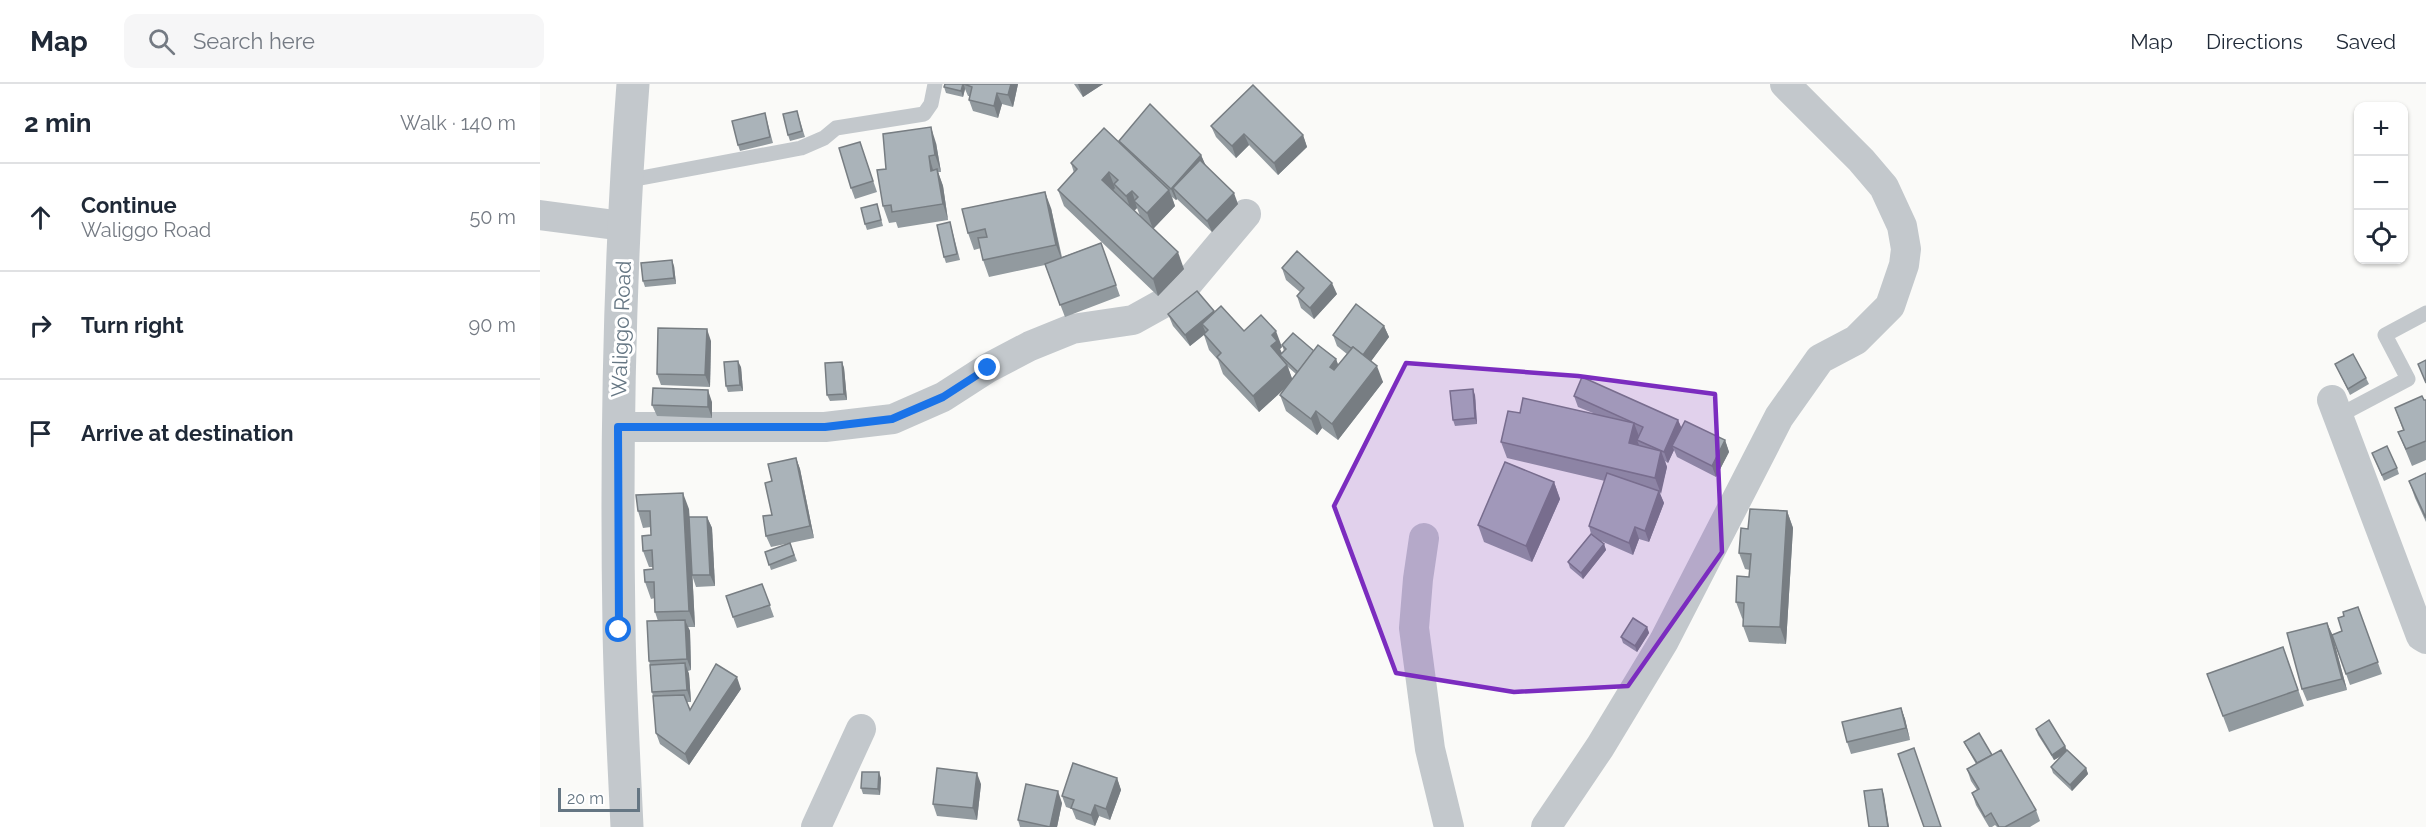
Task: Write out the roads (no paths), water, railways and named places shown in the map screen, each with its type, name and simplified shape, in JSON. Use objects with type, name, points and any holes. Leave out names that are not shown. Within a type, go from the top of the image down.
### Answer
[{"type":"street","name":"Waliggo Road","points":[[627,827],[619,630],[618,427],[624,226],[633,84]]},
{"type":"street","points":[[1546,827],[1600,747],[1664,641],[1779,417],[1821,359],[1856,340],[1890,306],[1904,265],[1906,249],[1902,226],[1884,188],[1861,160],[1785,84]]},
{"type":"street","points":[[618,427],[825,427],[892,419],[943,397],[988,368],[1029,346],[1072,329],[1132,320],[1178,295],[1246,214]]},
{"type":"street","points":[[540,215],[624,226]]},
{"type":"street","points":[[2335,408],[2421,636],[2426,639]]},
{"type":"street","points":[[1424,538],[1414,628],[1430,749],[1449,827]]},
{"type":"street","points":[[816,827],[861,729]]},
{"type":"lane","points":[[626,182],[801,147],[824,138],[836,128],[924,114],[931,104],[935,84]]},
{"type":"lane","points":[[2335,408],[2408,379],[2385,335],[2426,313]]}]
